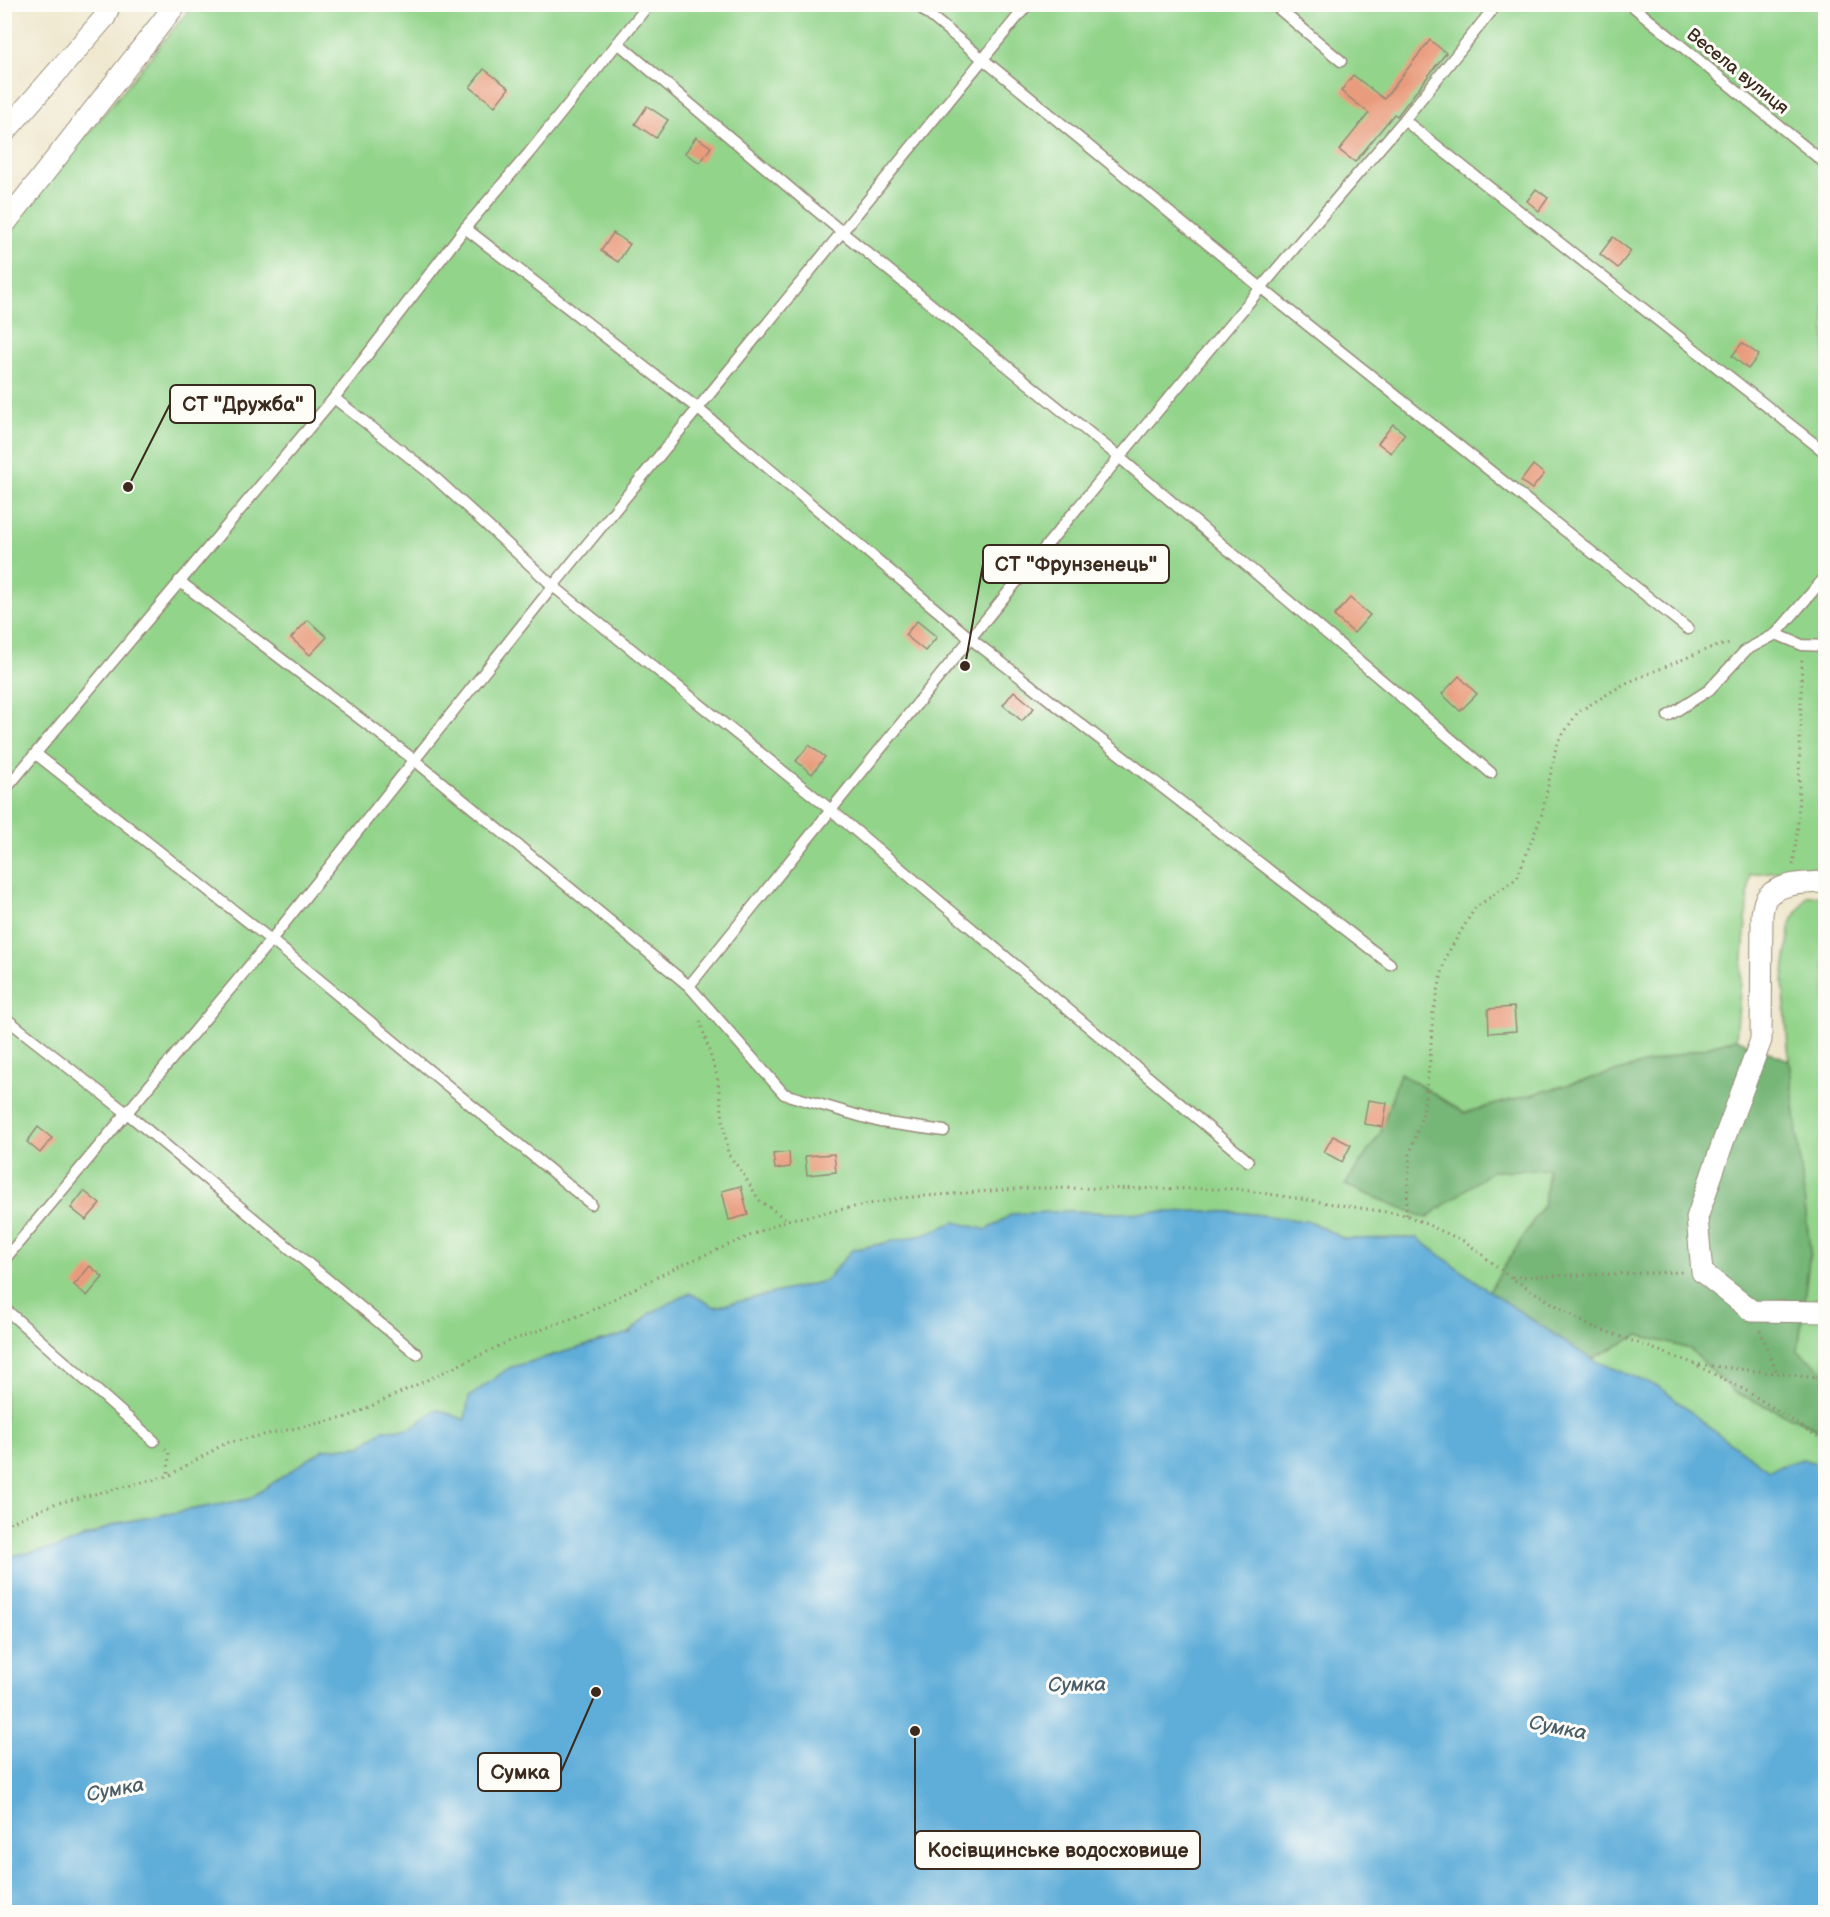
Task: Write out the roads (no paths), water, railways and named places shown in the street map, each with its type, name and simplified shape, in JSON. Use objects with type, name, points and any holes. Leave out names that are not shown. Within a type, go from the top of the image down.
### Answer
[{"type":"street","points":[[4,133],[105,16],[110,4]]},
{"type":"street","points":[[4,225],[176,4]]},
{"type":"street","points":[[1826,882],[1791,885],[1774,891],[1766,897],[1762,914],[1761,1040],[1697,1218],[1702,1272],[1752,1311],[1826,1312]]},
{"type":"lane","points":[[4,791],[334,398],[465,228],[529,153],[649,4]]},
{"type":"lane","points":[[915,4],[1260,287],[1688,629]]},
{"type":"lane","points":[[4,1260],[271,940],[413,759],[1028,4]]},
{"type":"lane","points":[[1273,4],[1341,61]]},
{"type":"lane","points":[[689,986],[1119,457],[1260,287],[1404,120],[1497,4]]},
{"type":"lane","name":"Весела вулиця","points":[[1630,4],[1826,164]]},
{"type":"lane","points":[[618,43],[843,233],[1119,457],[1491,773]]},
{"type":"lane","points":[[1404,120],[1826,453]]},
{"type":"lane","points":[[465,228],[698,408],[971,639],[1390,964]]},
{"type":"lane","points":[[334,398],[431,474],[553,586],[831,810],[1248,1161]]},
{"type":"lane","points":[[1668,716],[1709,690],[1746,650],[1776,634],[1826,576]]},
{"type":"lane","points":[[179,581],[413,759],[689,986],[784,1094],[880,1122],[944,1131]]},
{"type":"lane","points":[[1776,634],[1802,645],[1826,646]]},
{"type":"lane","points":[[36,754],[271,940],[591,1204]]},
{"type":"lane","points":[[4,1017],[128,1114],[417,1354]]},
{"type":"lane","points":[[4,1308],[154,1441]]},
{"type":"water","points":[[1071,1211],[1246,1213],[1311,1222],[1344,1239],[1417,1238],[1489,1291],[1591,1359],[1661,1388],[1718,1434],[1769,1470],[1802,1459],[1825,1466],[1825,1912],[1053,1912],[1047,1904],[1016,1912],[5,1912],[5,1557],[60,1547],[118,1523],[249,1499],[324,1449],[361,1446],[383,1430],[410,1429],[437,1409],[465,1420],[469,1397],[509,1368],[630,1333],[650,1313],[690,1293],[715,1307],[825,1281],[852,1250],[923,1235],[955,1222],[987,1230],[1012,1214]]},
{"type":"place","name":"СТ \"Дружба\"","points":[[128,487]]},
{"type":"place","name":"СТ \"Фрунзенець\"","points":[[965,666]]},
{"type":"place","name":"Сумка","points":[[596,1692]]},
{"type":"place","name":"Косівщинське водосховище","points":[[915,1731]]}]
